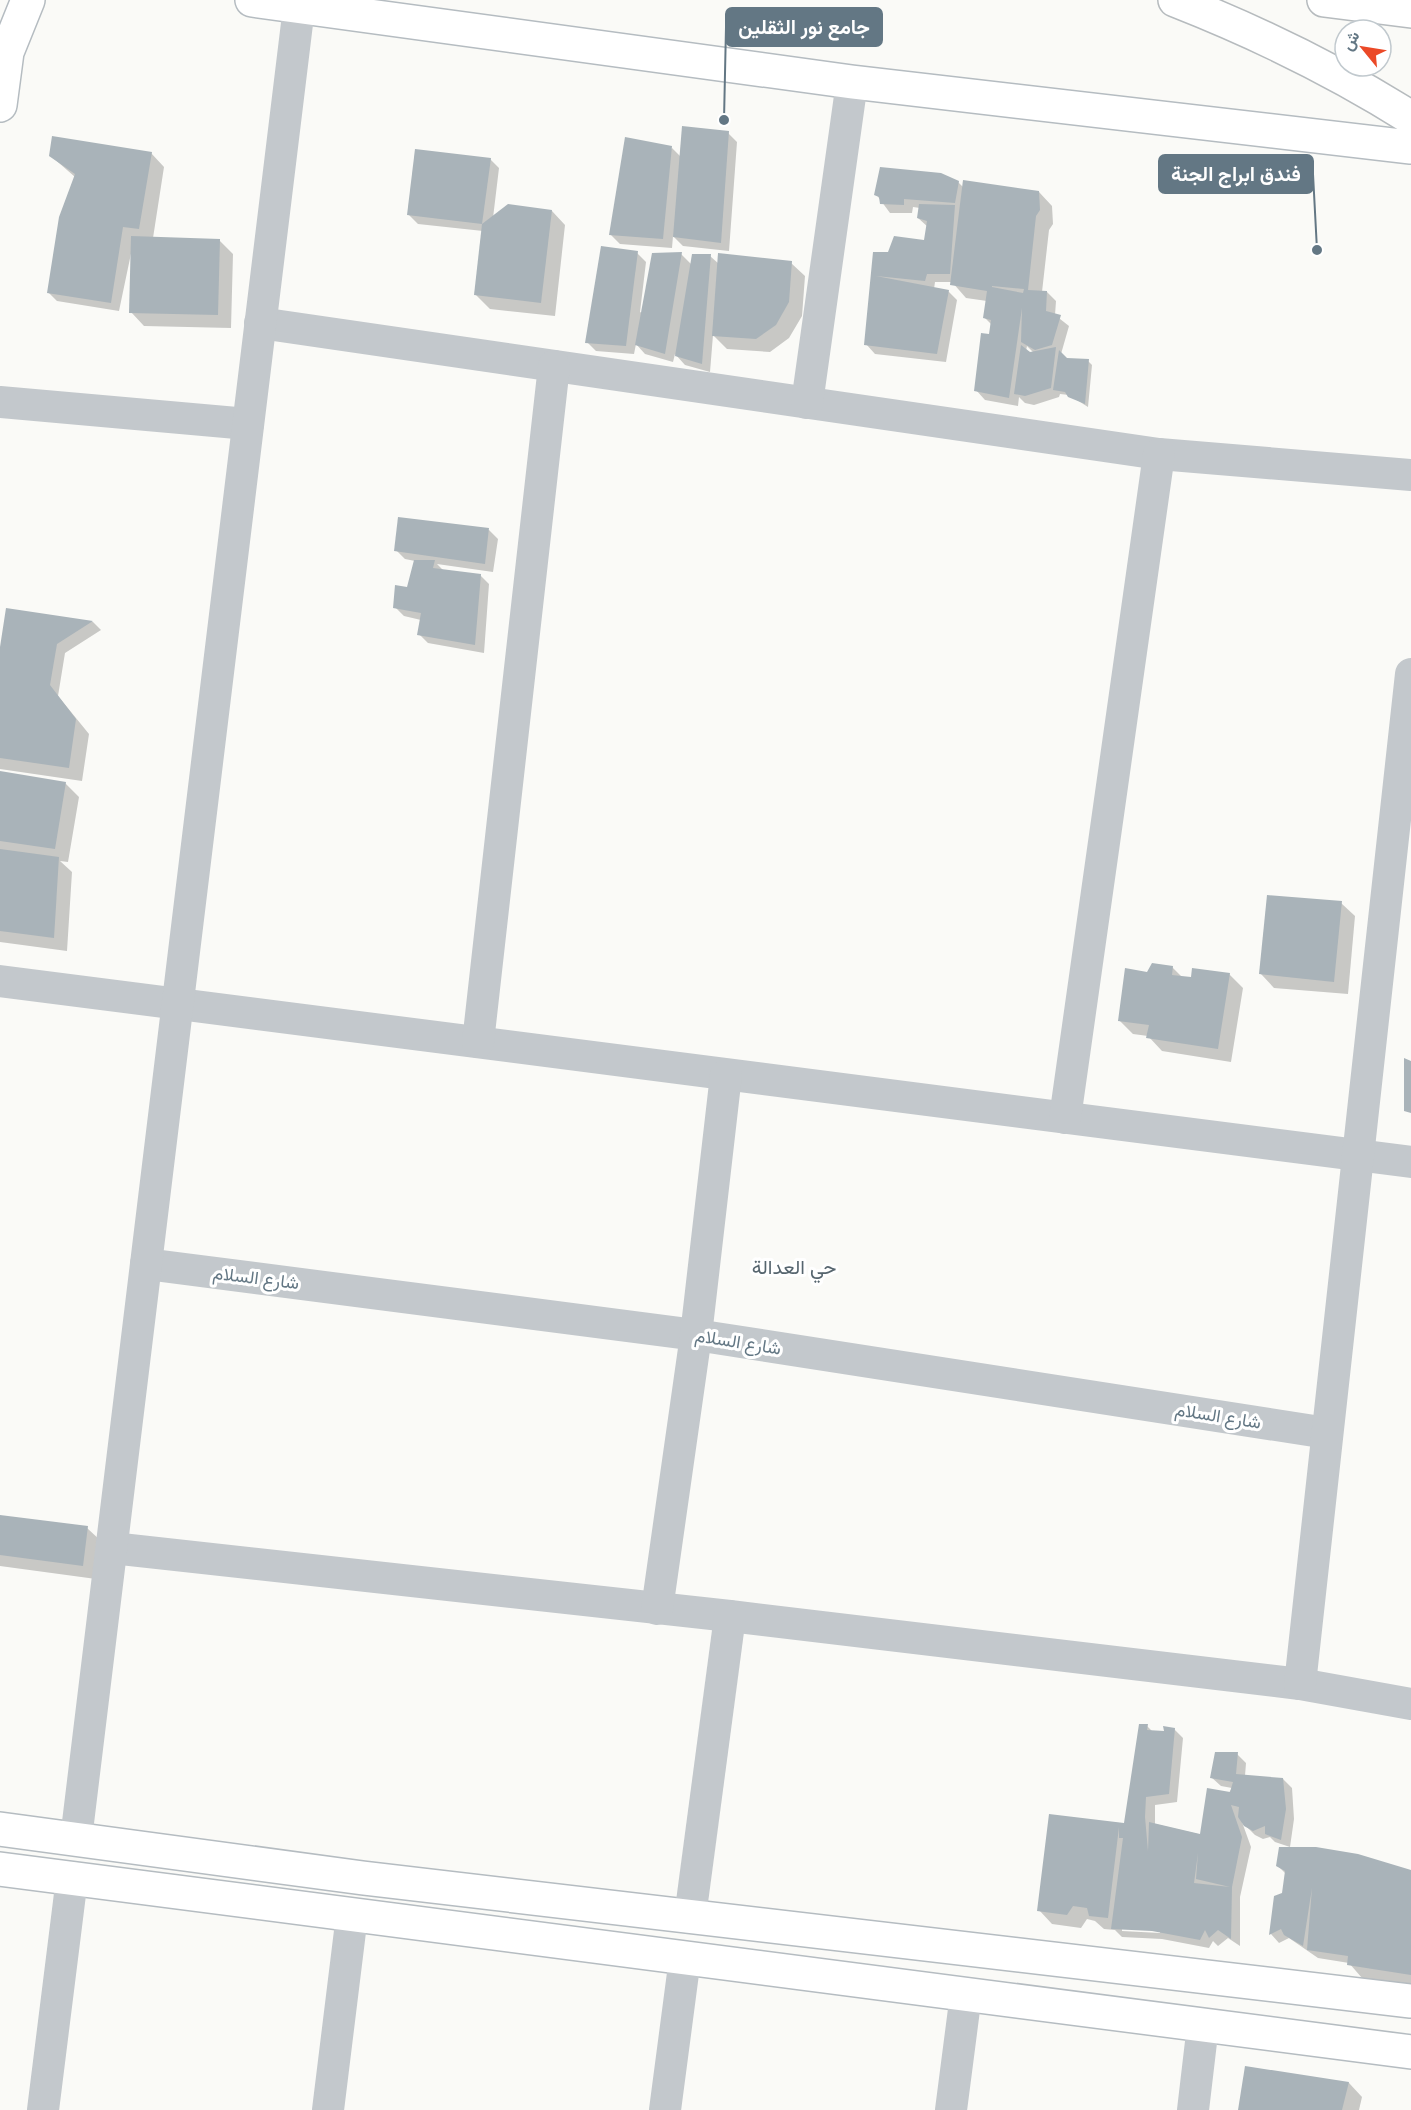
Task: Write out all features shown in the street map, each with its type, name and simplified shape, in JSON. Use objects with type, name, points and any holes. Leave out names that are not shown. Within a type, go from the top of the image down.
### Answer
[{"type":"main road","points":[[0,105],[4,49],[28,0]]},
{"type":"main road","points":[[252,0],[852,82],[1411,147]]},
{"type":"main road","points":[[1175,0],[1258,33],[1355,83],[1411,118]]},
{"type":"main road","points":[[1324,0],[1411,11]]},
{"type":"main road","points":[[0,1829],[363,1878],[1411,2001]]},
{"type":"main road","points":[[0,1869],[1411,2052]]},
{"type":"main road","points":[[1203,2025],[1207,1976]]},
{"type":"street","points":[[76,1839],[299,7]]},
{"type":"street","points":[[807,403],[852,82]]},
{"type":"street","points":[[260,323],[1159,454],[1411,475]]},
{"type":"street","points":[[478,1042],[554,366]]},
{"type":"street","points":[[0,402],[248,424]]},
{"type":"street","points":[[1065,1118],[1159,454]]},
{"type":"street","points":[[1300,1684],[1411,674]]},
{"type":"street","points":[[0,981],[1411,1162]]},
{"type":"street","points":[[657,1609],[696,1335],[726,1075]]},
{"type":"street","name":"شارع السلام","points":[[146,1264],[696,1335],[1327,1433]]},
{"type":"street","points":[[112,1548],[730,1616],[1300,1684],[1411,1704]]},
{"type":"street","points":[[690,1917],[730,1616]]},
{"type":"street","points":[[43,2110],[72,1878]]},
{"type":"street","points":[[328,2110],[352,1915]]},
{"type":"street","points":[[665,2110],[685,1958]]},
{"type":"street","points":[[951,2110],[966,1994]]},
{"type":"street","points":[[1193,2110],[1203,2025]]},
{"type":"building","points":[[682,126],[729,131],[721,243],[673,237]]},
{"type":"building","points":[[52,136],[152,152],[139,229],[123,227],[111,303],[47,293],[59,217],[75,174],[49,156]]},
{"type":"building","points":[[625,137],[672,146],[663,239],[609,235]]},
{"type":"building","points":[[415,149],[491,158],[482,224],[407,215]]},
{"type":"building","points":[[880,167],[941,173],[959,181],[955,203],[904,199],[904,205],[880,204],[879,197],[874,195]]},
{"type":"building","points":[[963,180],[1039,191],[1040,210],[1036,216],[1028,290],[1047,291],[1046,311],[1061,315],[1052,345],[1035,350],[1021,342],[1022,308],[1009,398],[974,391],[981,333],[989,334],[991,320],[983,318],[987,291],[950,285]],"holes":[[[992,286],[1024,289],[1023,293]]]},
{"type":"building","points":[[508,204],[552,210],[541,303],[474,295],[482,224]]},
{"type":"building","points":[[919,204],[955,205],[950,274],[927,274],[925,281],[876,276],[949,290],[937,354],[864,345],[873,252],[888,252],[894,236],[924,240],[927,221],[917,218]]},
{"type":"building","points":[[131,236],[220,239],[218,315],[129,313]]},
{"type":"building","points":[[601,246],[638,251],[626,346],[585,343]]},
{"type":"building","points":[[682,252],[665,354],[635,345],[652,253]]},
{"type":"building","points":[[718,253],[792,261],[789,302],[776,325],[756,339],[712,336]]},
{"type":"building","points":[[692,254],[711,254],[702,364],[675,356]]},
{"type":"building","points":[[1021,345],[1030,352],[1056,347],[1051,388],[1025,396],[1014,394]]},
{"type":"building","points":[[1059,350],[1067,358],[1089,359],[1085,404],[1068,397],[1065,392],[1053,390]]},
{"type":"building","points":[[398,517],[489,528],[485,564],[394,551]]},
{"type":"building","points":[[414,560],[435,560],[433,568],[481,574],[475,645],[417,635],[421,613],[393,608],[395,585],[407,587]]},
{"type":"building","points":[[6,608],[93,621],[57,644],[50,685],[76,719],[69,768],[0,758],[0,647]]},
{"type":"building","points":[[0,771],[66,782],[55,849],[0,841]]},
{"type":"building","points":[[0,849],[59,857],[54,938],[0,931]]},
{"type":"building","points":[[1267,895],[1342,901],[1334,982],[1259,974]]},
{"type":"building","points":[[1152,963],[1173,966],[1172,975],[1191,977],[1192,968],[1230,973],[1218,1049],[1146,1038],[1149,1025],[1118,1021],[1125,968],[1147,972]]},
{"type":"building","points":[[1404,1058],[1411,1061],[1411,1113],[1404,1111]]},
{"type":"building","points":[[0,1515],[88,1526],[83,1566],[0,1555]]},
{"type":"building","points":[[1139,1724],[1148,1724],[1147,1730],[1164,1731],[1163,1726],[1175,1728],[1169,1794],[1146,1797],[1148,1851],[1149,1822],[1200,1834],[1207,1788],[1230,1792],[1233,1782],[1210,1778],[1215,1752],[1238,1752],[1236,1774],[1283,1778],[1286,1809],[1281,1840],[1265,1834],[1265,1826],[1253,1831],[1244,1826],[1238,1817],[1239,1807],[1231,1805],[1242,1837],[1232,1887],[1231,1939],[1218,1930],[1209,1938],[1205,1930],[1200,1940],[1152,1931],[1111,1929],[1123,1838],[1119,1838],[1119,1827],[1108,1918],[1089,1916],[1087,1908],[1073,1906],[1067,1915],[1037,1911],[1049,1814],[1124,1823]],"holes":[[[1198,1853],[1196,1879],[1230,1887],[1194,1883]]]},
{"type":"building","points":[[1279,1847],[1316,1847],[1358,1854],[1411,1870],[1411,1975],[1347,1965],[1348,1956],[1307,1950],[1312,1888],[1303,1946],[1284,1935],[1281,1929],[1269,1935],[1274,1896],[1282,1893],[1285,1871],[1276,1866]]},
{"type":"building","points":[[1245,2066],[1349,2082],[1342,2110],[1238,2110]]},
{"type":"place","name":"جامع نور الثقلين","points":[[724,120]]},
{"type":"place","name":"فندق ابراج الجنة","points":[[1317,250]]},
{"type":"district","name":"حي العدالة","points":[[794,1267]]}]
